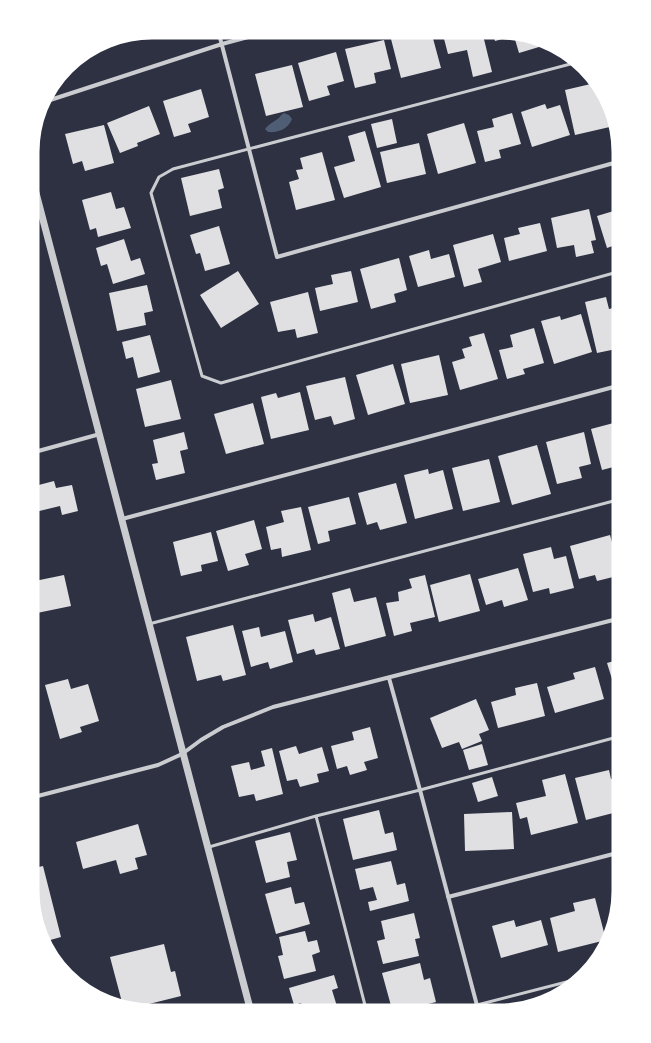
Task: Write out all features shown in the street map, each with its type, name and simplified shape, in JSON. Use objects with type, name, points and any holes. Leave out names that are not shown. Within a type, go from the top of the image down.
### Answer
[{"type":"street","points":[[220,37],[277,257],[614,163]]},
{"type":"street","points":[[50,100],[222,44],[248,37]]},
{"type":"street","points":[[37,197],[100,434],[182,754],[249,1006]]},
{"type":"street","points":[[122,519],[614,386]]},
{"type":"street","points":[[37,451],[100,434]]},
{"type":"street","points":[[37,796],[158,764],[182,754],[201,740],[223,727],[273,707],[614,620]]},
{"type":"street","points":[[389,678],[477,1005]]},
{"type":"street","points":[[448,896],[614,854]]},
{"type":"lane","points":[[572,64],[172,169],[159,178],[151,193],[202,376],[220,383],[614,273]]},
{"type":"lane","points":[[149,624],[614,501]]},
{"type":"lane","points":[[207,848],[316,816],[420,790],[614,738]]},
{"type":"lane","points":[[316,816],[366,1006]]},
{"type":"lane","points":[[477,1005],[570,981]]},
{"type":"water","points":[[284,113],[289,115],[292,119],[286,128],[272,132],[268,132],[265,129],[269,125]]},
{"type":"building","points":[[399,37],[433,37],[441,68],[401,78],[391,39]]},
{"type":"building","points":[[444,37],[483,37],[492,72],[473,77],[467,50],[448,54]]},
{"type":"building","points":[[494,37],[508,38],[495,41]]},
{"type":"building","points":[[515,38],[538,44],[539,47],[519,53]]},
{"type":"building","points":[[384,40],[391,69],[374,73],[376,83],[355,88],[345,49]]},
{"type":"building","points":[[336,52],[344,81],[327,86],[330,95],[309,101],[298,63]]},
{"type":"building","points":[[292,65],[303,107],[266,116],[255,74]]},
{"type":"building","points":[[591,84],[599,95],[608,115],[611,127],[575,135],[565,90]]},
{"type":"building","points":[[201,89],[209,117],[188,124],[191,132],[174,137],[163,101]]},
{"type":"building","points":[[545,104],[547,109],[560,105],[570,135],[532,147],[521,112]]},
{"type":"building","points":[[149,106],[160,134],[137,143],[138,146],[120,153],[107,123]]},
{"type":"building","points":[[512,113],[521,144],[499,150],[501,158],[485,162],[477,131],[494,127],[492,119]]},
{"type":"building","points":[[392,119],[397,143],[377,148],[371,124]]},
{"type":"building","points":[[464,123],[476,163],[438,174],[427,134]]},
{"type":"building","points":[[104,125],[114,163],[85,171],[82,161],[73,164],[65,134]]},
{"type":"building","points":[[365,131],[381,187],[344,198],[334,167],[355,161],[348,136]]},
{"type":"building","points":[[419,143],[426,174],[387,183],[380,152]]},
{"type":"building","points":[[322,152],[335,200],[296,210],[289,182],[299,179],[296,170],[303,169],[300,158]]},
{"type":"building","points":[[219,169],[224,188],[218,190],[222,208],[190,216],[181,178]]},
{"type":"building","points":[[111,192],[116,209],[124,207],[131,228],[98,237],[96,228],[90,230],[82,200]]},
{"type":"building","points":[[589,209],[596,240],[591,241],[594,253],[576,257],[574,245],[557,248],[551,218]]},
{"type":"building","points":[[614,211],[614,246],[607,248],[597,216]]},
{"type":"building","points":[[540,223],[547,251],[509,261],[504,238],[520,234],[518,228]]},
{"type":"building","points":[[219,226],[230,264],[205,271],[200,253],[196,254],[190,235]]},
{"type":"building","points":[[493,234],[501,262],[478,269],[482,282],[464,287],[453,245]]},
{"type":"building","points":[[124,239],[131,261],[140,258],[145,274],[113,284],[107,264],[101,266],[96,248]]},
{"type":"building","points":[[429,250],[431,259],[449,254],[455,277],[418,287],[409,256]]},
{"type":"building","points":[[399,258],[407,290],[394,294],[396,302],[371,309],[360,269]]},
{"type":"building","points":[[238,271],[259,304],[221,328],[200,295]]},
{"type":"building","points":[[351,271],[358,302],[320,311],[315,288],[333,284],[331,275]]},
{"type":"building","points":[[147,285],[153,311],[144,313],[146,325],[117,331],[109,293]]},
{"type":"building","points":[[308,292],[318,333],[297,338],[295,329],[278,332],[270,302]]},
{"type":"building","points":[[606,297],[609,309],[614,308],[614,349],[597,353],[585,302]]},
{"type":"building","points":[[581,314],[592,352],[554,364],[541,321],[560,316],[561,320]]},
{"type":"building","points":[[534,328],[544,363],[523,369],[525,374],[507,379],[499,350],[513,347],[510,335]]},
{"type":"building","points":[[484,333],[498,379],[460,390],[452,362],[465,358],[462,349],[472,346],[469,337]]},
{"type":"building","points":[[150,335],[160,372],[138,378],[133,357],[126,359],[122,342]]},
{"type":"building","points":[[439,355],[448,395],[410,403],[401,364]]},
{"type":"building","points":[[393,364],[405,404],[368,415],[356,375]]},
{"type":"building","points":[[345,377],[355,419],[334,425],[331,416],[315,420],[306,386]]},
{"type":"building","points":[[171,380],[181,419],[145,427],[136,389]]},
{"type":"building","points":[[300,392],[309,430],[271,439],[261,397],[276,393],[278,398]]},
{"type":"building","points":[[253,403],[264,444],[226,454],[214,414]]},
{"type":"building","points":[[614,423],[614,467],[602,470],[591,429]]},
{"type":"building","points":[[184,432],[188,449],[180,451],[185,473],[156,480],[152,464],[158,463],[153,440]]},
{"type":"building","points":[[584,432],[591,464],[579,467],[582,478],[557,484],[546,442]]},
{"type":"building","points":[[537,445],[551,494],[512,505],[498,456]]},
{"type":"building","points":[[489,459],[500,502],[463,511],[452,468]]},
{"type":"building","points":[[428,469],[429,474],[443,470],[453,509],[415,519],[404,475]]},
{"type":"building","points":[[54,481],[56,488],[72,485],[78,511],[62,515],[60,506],[37,512],[37,485]]},
{"type":"building","points":[[396,483],[407,523],[380,530],[377,522],[367,525],[358,493]]},
{"type":"building","points":[[349,497],[356,524],[328,531],[330,541],[318,544],[308,507]]},
{"type":"building","points":[[301,507],[311,550],[282,557],[281,548],[271,550],[266,527],[284,522],[281,511]]},
{"type":"building","points":[[254,520],[262,549],[245,554],[249,565],[228,571],[216,531]]},
{"type":"building","points":[[211,532],[218,561],[201,565],[202,571],[181,576],[173,542]]},
{"type":"building","points":[[610,535],[614,550],[614,577],[597,581],[595,575],[579,579],[570,546]]},
{"type":"building","points":[[551,547],[554,559],[566,556],[574,588],[550,594],[549,588],[533,592],[523,554]]},
{"type":"building","points":[[518,568],[528,600],[504,607],[502,600],[486,605],[478,579]]},
{"type":"building","points":[[470,574],[480,611],[439,622],[430,585]]},
{"type":"building","points":[[64,575],[71,606],[37,613],[37,581]]},
{"type":"building","points":[[425,575],[435,617],[410,623],[412,631],[394,636],[386,603],[399,601],[398,592],[412,588],[409,579]]},
{"type":"building","points":[[350,588],[354,602],[376,597],[386,636],[345,647],[332,593]]},
{"type":"building","points":[[313,614],[315,622],[331,617],[340,649],[316,655],[314,649],[297,654],[288,620]]},
{"type":"building","points":[[233,625],[246,675],[223,681],[221,675],[197,681],[186,637]]},
{"type":"building","points":[[259,627],[261,637],[285,631],[293,662],[270,669],[268,662],[251,667],[242,631]]},
{"type":"building","points":[[614,661],[614,685],[607,663]]},
{"type":"building","points":[[595,667],[604,699],[555,713],[547,687],[575,679],[573,673]]},
{"type":"building","points":[[68,679],[71,689],[88,684],[99,721],[80,727],[82,732],[60,739],[45,685]]},
{"type":"building","points":[[537,683],[545,716],[498,728],[491,702],[516,695],[515,688]]},
{"type":"building","points":[[476,699],[489,730],[479,734],[482,741],[462,749],[459,742],[442,748],[430,718]]},
{"type":"building","points":[[370,727],[378,758],[364,762],[367,770],[350,775],[347,766],[337,769],[331,746],[354,740],[352,732]]},
{"type":"building","points":[[482,744],[488,765],[469,770],[463,750]]},
{"type":"building","points":[[296,746],[299,754],[322,747],[329,771],[317,774],[319,782],[300,787],[297,779],[287,781],[279,751]]},
{"type":"building","points":[[272,748],[283,794],[256,801],[254,794],[239,797],[231,766],[249,762],[251,770],[265,766],[261,751]]},
{"type":"building","points":[[609,770],[611,779],[614,778],[614,813],[586,820],[575,778]]},
{"type":"building","points":[[565,774],[578,823],[531,835],[527,817],[520,819],[516,803],[546,796],[542,780]]},
{"type":"building","points":[[492,777],[498,796],[478,802],[472,783]]},
{"type":"building","points":[[379,810],[385,834],[393,832],[397,850],[353,860],[343,819]]},
{"type":"building","points":[[512,812],[514,849],[465,851],[464,814]]},
{"type":"building","points":[[138,824],[147,855],[135,858],[138,869],[120,874],[116,860],[83,869],[76,842]]},
{"type":"building","points":[[290,832],[297,860],[287,862],[290,877],[266,883],[255,841]]},
{"type":"building","points":[[391,861],[397,885],[405,883],[409,901],[370,911],[368,902],[377,900],[373,887],[360,890],[355,869]]},
{"type":"building","points":[[43,866],[61,937],[49,940],[39,913],[37,898],[37,867]]},
{"type":"building","points":[[291,887],[295,904],[304,902],[310,924],[276,934],[265,894]]},
{"type":"building","points":[[595,898],[605,935],[602,941],[558,952],[550,918],[575,911],[573,903]]},
{"type":"building","points":[[414,913],[420,938],[415,939],[419,956],[383,964],[377,941],[385,939],[381,921]]},
{"type":"building","points":[[514,920],[516,927],[541,920],[548,945],[501,958],[492,926]]},
{"type":"building","points":[[305,931],[308,942],[317,940],[320,952],[312,955],[316,971],[284,979],[278,956],[283,955],[279,937]]},
{"type":"building","points":[[164,944],[171,972],[175,971],[181,996],[143,1005],[122,1002],[110,957]]},
{"type":"building","points":[[420,963],[424,980],[430,978],[436,1002],[420,1006],[391,1006],[382,973]]},
{"type":"building","points":[[334,975],[338,988],[332,990],[337,1006],[302,1006],[301,1003],[294,1005],[289,988]]}]
